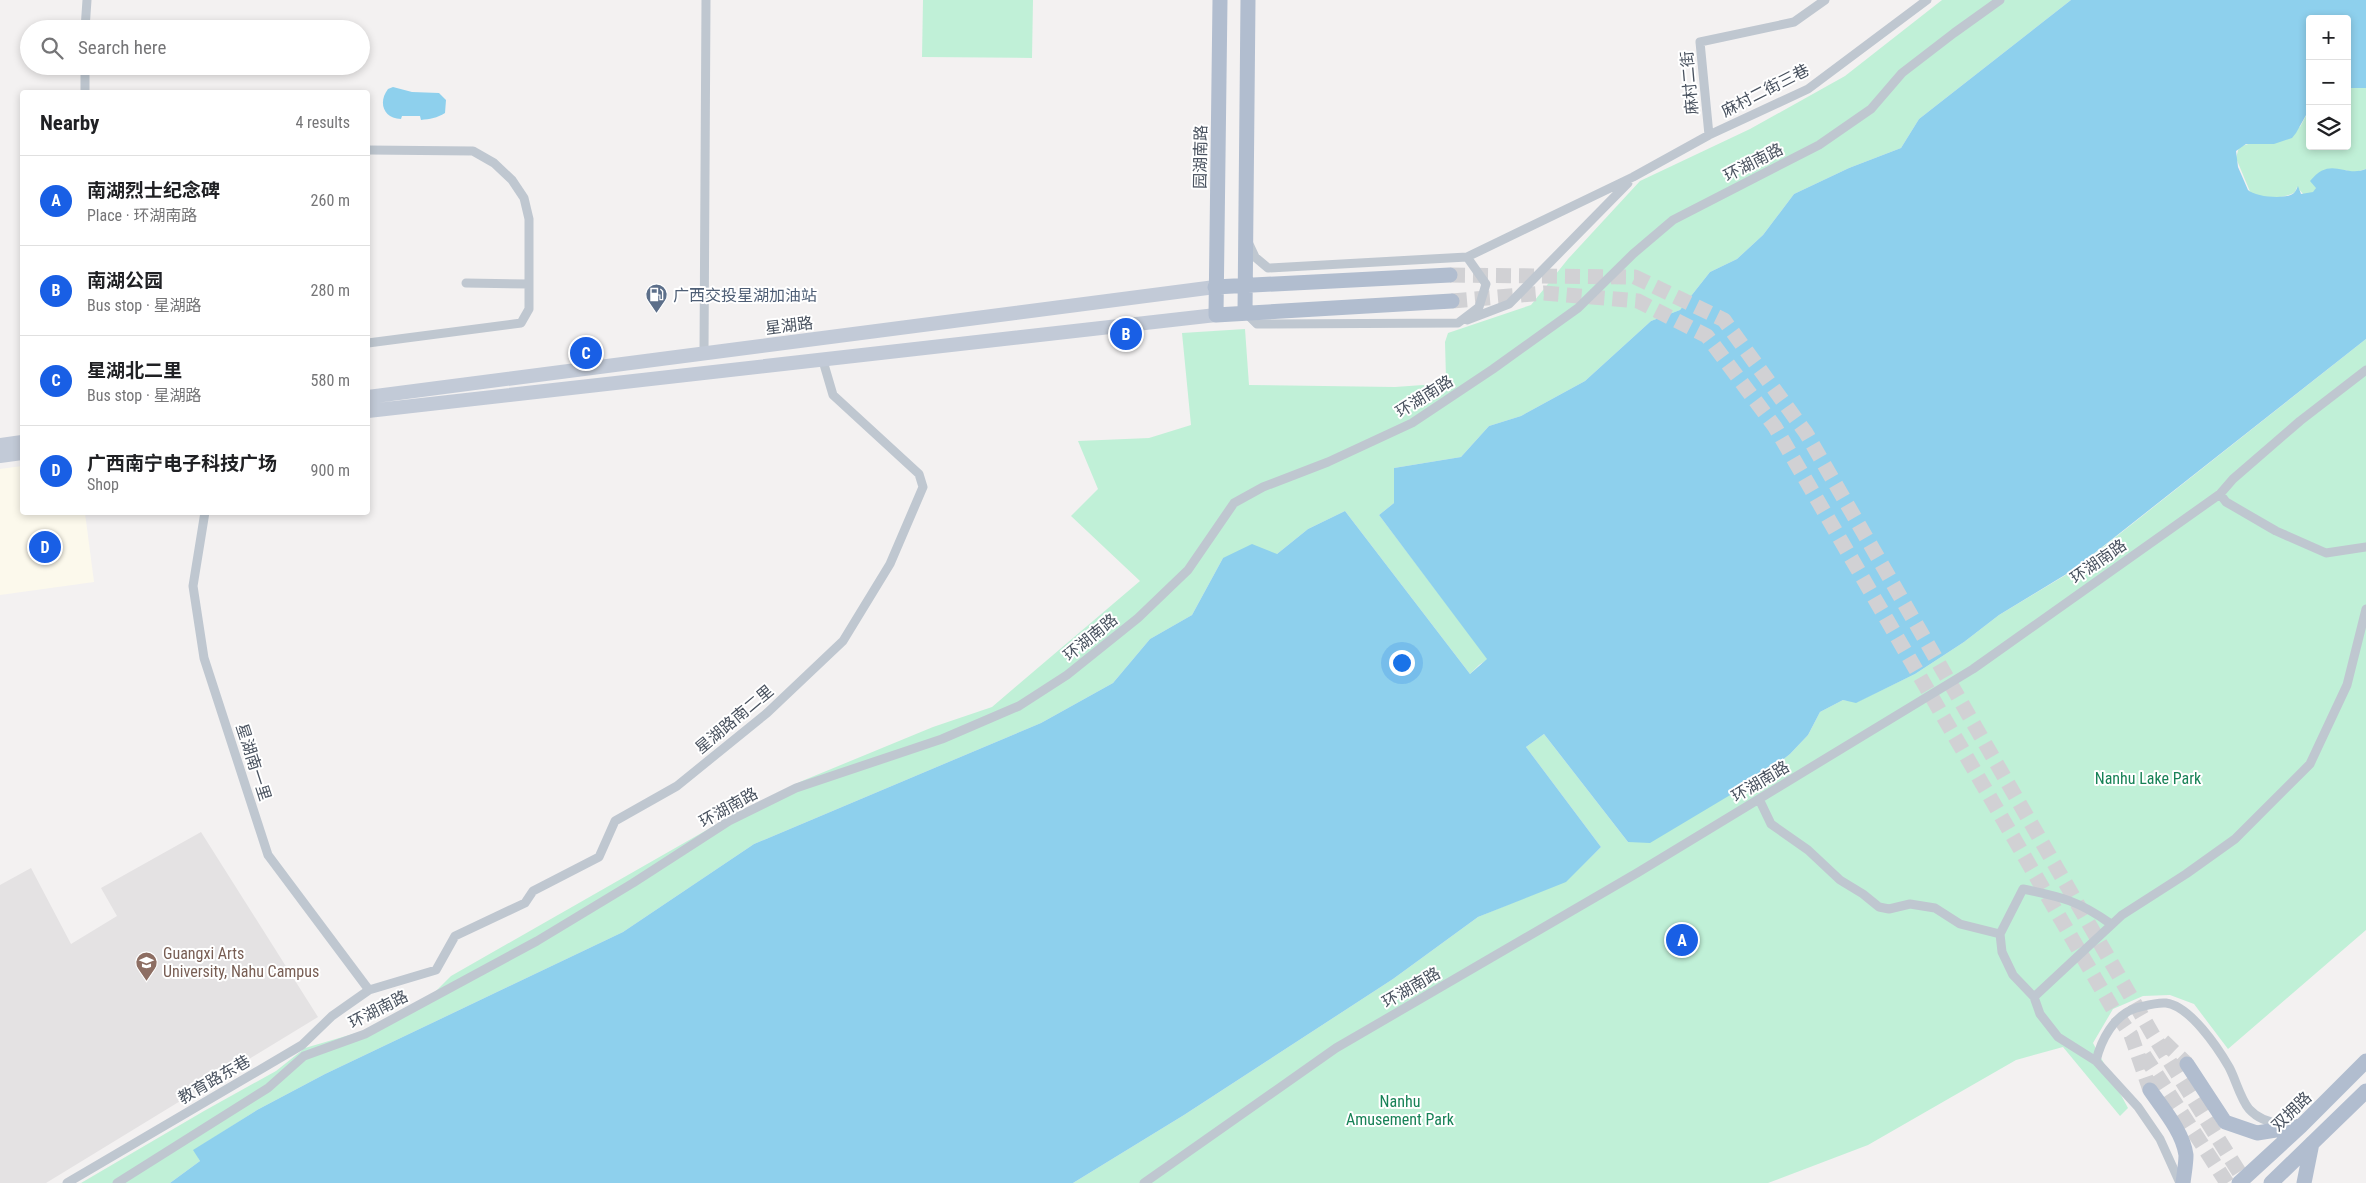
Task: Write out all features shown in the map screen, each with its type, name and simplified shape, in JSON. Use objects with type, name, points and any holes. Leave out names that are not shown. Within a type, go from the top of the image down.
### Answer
[{"type":"main road","name":"园湖南路","points":[[1216,315],[1220,0]]},
{"type":"main road","points":[[1245,312],[1248,0]]},
{"type":"main road","points":[[1215,287],[1450,275]]},
{"type":"main road","name":"星湖路","points":[[370,397],[1215,287]]},
{"type":"main road","points":[[370,411],[1245,312],[1452,301]]},
{"type":"main road","points":[[0,445],[20,442]]},
{"type":"main road","points":[[0,456],[20,453]]},
{"type":"main road","name":"双拥路","points":[[2249,1180],[2366,1061]]},
{"type":"main road","points":[[2187,1064],[2225,1122],[2257,1132],[2301,1126]]},
{"type":"main road","points":[[2150,1090],[2171,1120],[2186,1155],[2181,1183]]},
{"type":"main road","points":[[2271,1183],[2366,1091]]},
{"type":"main road","points":[[2304,1183],[2312,1143]]},
{"type":"street","points":[[86,20],[87,0]]},
{"type":"street","points":[[704,353],[706,0]]},
{"type":"street","name":"麻村二街","points":[[1709,135],[1700,42],[1794,22],[1825,0]]},
{"type":"street","name":"麻村二街三巷","points":[[1633,177],[1709,135],[1808,89],[1927,0]]},
{"type":"street","name":"环湖南路","points":[[117,1183],[268,1088],[304,1056],[364,1034],[537,941],[634,884],[729,821],[796,788],[942,739],[1019,706],[1067,675],[1138,618],[1188,570],[1234,503],[1263,487],[1328,462],[1412,423],[1485,375],[1578,308],[1633,254],[1673,220],[1819,146],[1871,109],[1902,73],[2000,0]]},
{"type":"street","points":[[85,75],[85,90]]},
{"type":"street","points":[[370,150],[473,151],[494,163],[512,180],[524,198],[528,218],[529,284],[529,309],[521,323],[370,343]]},
{"type":"street","points":[[1245,235],[1255,257],[1268,268],[1467,257],[1633,177]]},
{"type":"street","points":[[1245,312],[1257,324],[1458,323],[1509,304],[1633,177]]},
{"type":"street","points":[[1458,323],[1480,307],[1486,284],[1467,257]]},
{"type":"street","points":[[466,283],[529,284]]},
{"type":"street","name":"星湖路南二里","points":[[369,990],[436,970],[455,936],[525,903],[533,891],[599,857],[615,821],[677,786],[767,714],[843,641],[890,564],[923,487],[919,474],[833,395],[824,361]]},
{"type":"street","name":"环湖南路","points":[[1144,1183],[1336,1048],[1759,800],[1973,669],[2220,494],[2240,472],[2366,370]]},
{"type":"street","points":[[2220,494],[2226,502],[2276,532],[2326,553],[2366,547]]},
{"type":"street","name":"星湖南一里","points":[[205,515],[193,586],[204,658],[268,855],[369,990]]},
{"type":"street","points":[[2034,997],[2122,915],[2186,874],[2235,838],[2310,764],[2347,685],[2366,609]]},
{"type":"street","points":[[1759,800],[1771,824],[1808,850],[1840,880],[1863,894],[1879,907],[1889,909],[1910,904],[1935,908],[1960,924],[2000,934]]},
{"type":"street","points":[[2112,924],[2090,909],[2063,897],[2023,889],[2000,934],[2002,952],[2013,975],[2034,997],[2040,1014],[2058,1037],[2096,1061],[2138,1107],[2160,1139],[2181,1183]]},
{"type":"street","name":"教育路东巷","points":[[67,1183],[302,1045],[332,1016],[369,990]]},
{"type":"street","points":[[2096,1061],[2100,1044],[2110,1028],[2126,1011],[2148,1005],[2167,1003],[2195,1019],[2229,1067],[2249,1109],[2267,1122],[2301,1126]]},
{"type":"shaded area","points":[[20,466],[20,515],[85,515],[94,582],[0,595],[0,469]]},
{"type":"shaded area","name":"Guangxi Arts University, Nahu Campus","points":[[201,832],[318,1017],[46,1183],[0,1183],[0,885],[31,868],[71,944],[117,916],[101,888]]},
{"type":"green space","points":[[923,0],[1033,0],[1032,58],[922,57]]},
{"type":"green space","points":[[1942,0],[2071,0],[1919,119],[1901,148],[1849,168],[1794,194],[1763,235],[1737,259],[1710,272],[1680,310],[1651,321],[1585,381],[1521,416],[1489,426],[1461,457],[1394,468],[1394,503],[1379,515],[1488,659],[1470,674],[1345,511],[1308,529],[1277,554],[1223,558],[1192,615],[1150,639],[1113,683],[1041,723],[754,844],[623,932],[325,1074],[257,1110],[194,1150],[200,1161],[170,1183],[81,1183],[276,1071],[305,1048],[363,1031],[432,995],[451,976],[726,819],[802,781],[933,727],[992,707],[1140,581],[1071,516],[1098,489],[1078,441],[1149,438],[1191,425],[1182,333],[1245,329],[1249,385],[1395,387],[1437,384],[1446,378],[1445,342],[1448,333],[1531,305],[1568,259],[1640,181],[1750,129],[1845,76]]},
{"type":"green space","points":[[2351,88],[2366,88],[2366,169],[2352,173],[2346,170],[2316,188],[2315,192],[2304,195],[2297,187],[2295,192],[2280,197],[2261,197],[2251,194],[2236,158],[2239,147],[2300,127],[2306,116],[2306,150],[2351,150]]},
{"type":"green space","name":"Nanhu Lake Park","points":[[2366,339],[2366,930],[2228,1049],[2194,1004],[2170,995],[2143,996],[2113,1009],[2093,1043],[2128,1108],[2120,1116],[2063,1047],[2016,1060],[1868,1145],[1768,1183],[1073,1183],[1184,1115],[1393,979],[1478,917],[1566,881],[1601,847],[1526,747],[1544,734],[1628,842],[1762,776],[1790,754],[1808,735],[1820,712],[1843,700],[1857,702],[1915,674],[1964,642],[1999,615],[2074,570]]},
{"type":"water","points":[[2071,0],[2366,0],[2366,88],[2351,88],[2351,15],[2306,15],[2306,115],[2292,138],[2274,144],[2246,144],[2236,151],[2238,167],[2248,190],[2264,196],[2278,197],[2290,195],[2295,192],[2298,186],[2301,194],[2313,192],[2316,188],[2310,181],[2325,169],[2358,171],[2366,169],[2366,339],[2073,570],[1999,615],[1964,642],[1915,674],[1856,703],[1843,700],[1820,712],[1808,735],[1790,754],[1762,776],[1650,843],[1628,842],[1544,734],[1526,747],[1601,847],[1566,882],[1478,917],[1393,979],[1184,1115],[1073,1183],[170,1183],[200,1161],[193,1150],[257,1110],[325,1074],[623,932],[754,844],[1041,723],[1113,683],[1150,639],[1192,615],[1223,558],[1252,544],[1277,554],[1308,529],[1345,511],[1470,674],[1487,659],[1379,515],[1394,503],[1394,468],[1461,457],[1489,426],[1521,416],[1585,381],[1651,321],[1680,310],[1710,272],[1737,259],[1763,235],[1794,194],[1849,168],[1901,148],[1919,119]]},
{"type":"water","points":[[393,87],[412,92],[439,93],[446,100],[445,113],[421,120],[420,116],[402,116],[401,119],[390,116],[384,109],[383,99],[388,89]]},
{"type":"tunnel","points":[[1450,275],[1635,277],[1724,320],[1806,433],[2153,1035],[2246,1183]]},
{"type":"tunnel","points":[[1452,301],[1544,293],[1638,301],[1707,336],[1775,427],[2113,1009],[2131,1035],[2150,1090]]},
{"type":"tunnel","points":[[2163,1041],[2187,1064]]},
{"type":"tunnel","points":[[2144,1055],[2227,1183]]},
{"type":"place","name":"广西交投星湖加油站","points":[[657,314]]},
{"type":"place","name":"南湖公园","points":[[1126,334]]},
{"type":"place","name":"星湖北二里","points":[[586,353]]},
{"type":"place","name":"广西南宁电子科技广场","points":[[45,547]]},
{"type":"place","name":"南湖烈士纪念碑","points":[[1682,940]]},
{"type":"place","name":"Guangxi Arts University, Nahu Campus","points":[[147,981]]},
{"type":"park label","name":"Nanhu Amusement Park","points":[[1400,1110]]}]
